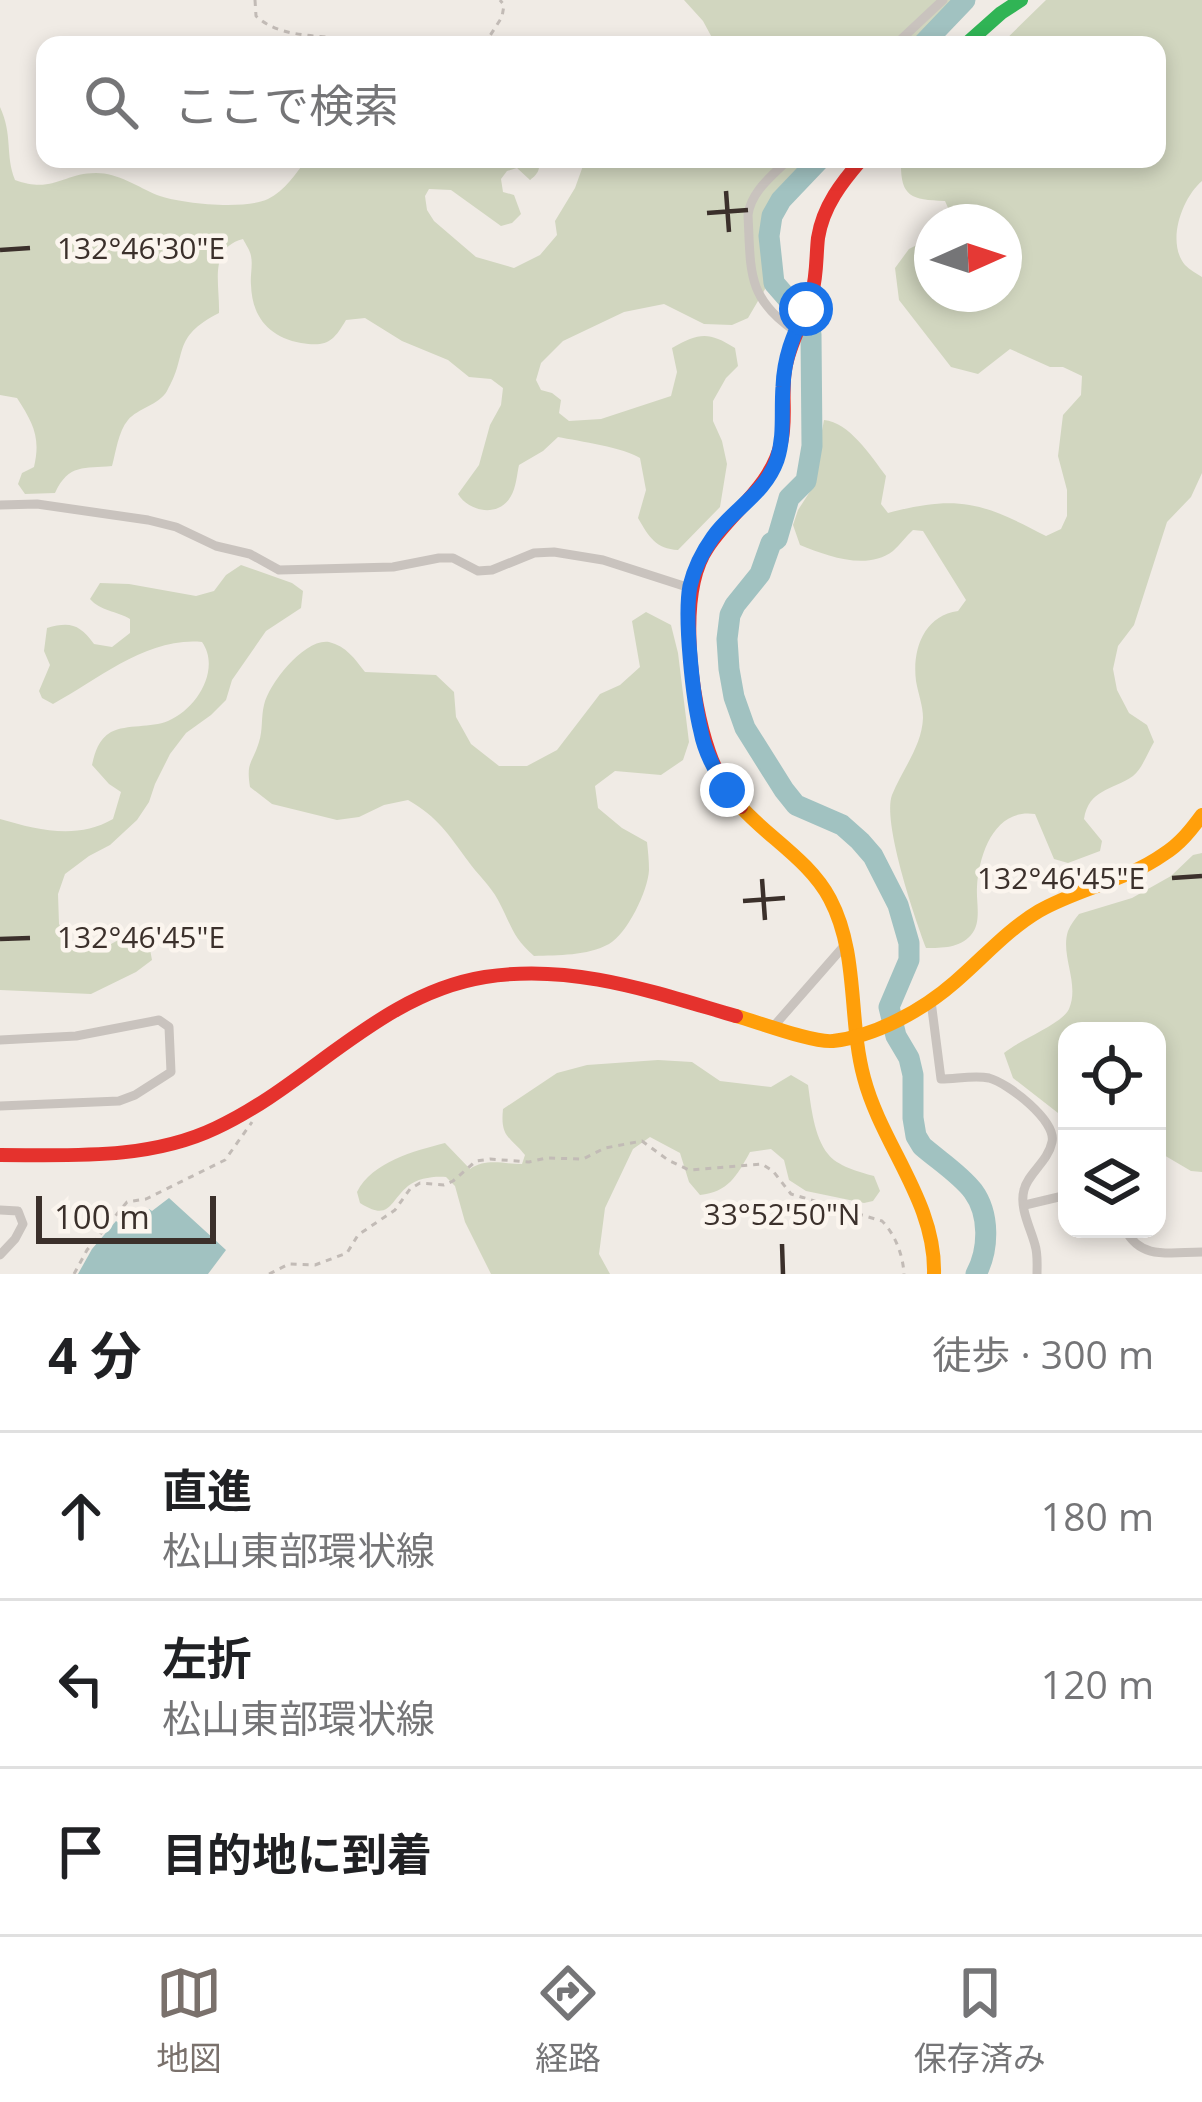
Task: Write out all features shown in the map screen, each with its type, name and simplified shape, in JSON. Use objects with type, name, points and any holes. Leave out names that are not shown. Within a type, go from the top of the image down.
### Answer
[{"type":"street","points":[[905,36],[943,0]]},
{"type":"street","points":[[975,36],[1021,0]]},
{"type":"street","points":[[781,168],[758,191],[748,215],[756,294],[770,312],[797,328]]},
{"type":"street","points":[[854,168],[825,211],[820,229],[814,282],[785,367],[782,441],[772,470],[713,537],[690,588],[688,620],[701,734],[712,763],[745,813],[818,880],[830,898],[846,944],[861,1068],[871,1102],[928,1223],[934,1274]]},
{"type":"street","points":[[0,505],[37,504],[162,524],[250,554],[279,570],[393,567],[453,558],[478,571],[554,552],[603,560],[690,588]]},
{"type":"street","points":[[0,1155],[143,1151],[202,1134],[253,1108],[390,1012],[439,988],[481,977],[583,975],[828,1042],[856,1036],[931,1001],[1017,925],[1085,887],[1157,862],[1183,842],[1202,815]]},
{"type":"street","points":[[772,1027],[846,944]]},
{"type":"street","points":[[931,1001],[941,1079],[987,1078],[1024,1100],[1052,1126],[1054,1138],[1044,1163],[1022,1195],[1036,1246],[1037,1274]]},
{"type":"street","points":[[0,1040],[76,1036],[158,1020],[169,1027],[171,1072],[119,1101],[0,1106]]},
{"type":"street","points":[[1024,1205],[1058,1197]]},
{"type":"street","points":[[0,1210],[18,1211],[23,1224],[0,1256]]},
{"type":"street","points":[[1130,1238],[1136,1247],[1147,1251],[1202,1252]]},
{"type":"path","points":[[255,0],[256,16],[268,28],[327,36]]},
{"type":"path","points":[[490,36],[502,17],[500,0]]},
{"type":"path","points":[[74,1274],[87,1250],[128,1202],[146,1199],[225,1160],[252,1124],[253,1108]]},
{"type":"path","points":[[269,1274],[289,1264],[315,1265],[347,1252],[358,1235],[395,1210],[410,1189],[420,1184],[444,1185],[476,1162],[529,1162],[545,1157],[583,1160],[604,1148],[642,1141],[689,1170],[762,1164],[791,1194],[881,1220],[900,1252],[904,1274]]},
{"type":"green space","points":[[684,0],[973,0],[935,36],[711,36]]},
{"type":"green space","points":[[1046,0],[1202,0],[1202,181],[1183,209],[1177,245],[1185,265],[1202,277],[1202,473],[1191,497],[1167,522],[1134,625],[1118,646],[1113,669],[1129,713],[1147,725],[1154,742],[1136,773],[1096,796],[1087,809],[1084,819],[1102,841],[1100,851],[1068,863],[1054,859],[1035,814],[1009,818],[992,836],[981,860],[974,930],[956,945],[926,948],[901,871],[890,808],[922,728],[915,669],[919,646],[929,627],[958,611],[966,600],[923,531],[913,530],[883,557],[859,561],[800,545],[793,525],[811,490],[824,420],[851,433],[886,476],[881,504],[888,513],[953,503],[987,509],[1046,536],[1061,529],[1067,516],[1067,490],[1058,456],[1063,415],[1081,395],[1082,376],[1010,349],[978,374],[951,367],[899,300],[895,268],[914,246],[914,312],[1022,312],[1022,204],[946,204],[915,197],[905,188],[901,168],[1166,168],[1166,36],[1009,36]]},
{"type":"green space","points":[[0,107],[15,180],[28,184],[104,174],[168,198],[229,205],[268,199],[300,168],[517,168],[501,179],[503,192],[514,195],[521,214],[512,223],[501,226],[451,190],[429,189],[425,196],[434,221],[476,257],[514,268],[540,255],[557,235],[555,221],[582,168],[807,168],[791,184],[770,223],[768,284],[748,318],[732,325],[704,324],[664,304],[624,312],[563,341],[541,363],[536,380],[541,390],[561,400],[559,413],[569,421],[601,419],[671,396],[677,372],[672,348],[681,343],[710,337],[735,348],[738,366],[713,401],[713,421],[727,464],[720,507],[678,550],[659,544],[638,518],[646,490],[640,458],[613,448],[558,437],[519,465],[506,503],[492,510],[469,505],[458,494],[479,465],[503,388],[491,379],[469,377],[448,360],[402,341],[365,318],[346,320],[323,343],[280,336],[264,324],[255,307],[251,256],[243,239],[220,259],[219,313],[187,339],[163,396],[125,425],[112,466],[72,472],[55,493],[25,494],[18,484],[22,473],[34,467],[34,431],[17,398],[0,395]]},
{"type":"green space","points":[[517,168],[539,168],[530,180]]},
{"type":"green space","points":[[241,565],[292,583],[303,591],[301,608],[266,631],[232,680],[226,700],[186,733],[170,754],[137,820],[110,845],[65,874],[58,894],[59,924],[74,948],[98,951],[124,937],[139,936],[149,944],[152,960],[91,994],[0,990],[0,819],[71,831],[113,819],[121,792],[92,765],[100,743],[117,730],[179,715],[197,698],[209,664],[202,642],[162,646],[124,662],[53,704],[39,691],[50,665],[44,651],[47,628],[74,626],[94,644],[112,647],[130,633],[130,619],[90,599],[100,583],[196,596],[214,591]]},
{"type":"green space","points":[[646,612],[671,625],[689,742],[683,760],[661,775],[615,771],[595,786],[598,808],[647,842],[649,867],[645,889],[629,922],[616,939],[600,948],[534,956],[448,834],[408,800],[337,820],[272,804],[250,787],[249,767],[267,696],[280,674],[309,647],[335,644],[365,672],[436,675],[454,692],[456,717],[471,744],[499,766],[527,766],[557,750],[600,694],[620,685],[640,667],[632,621]]},
{"type":"green space","points":[[1202,853],[1202,1172],[1166,1156],[1166,1022],[1058,1022],[1058,1113],[1013,1078],[1004,1053],[1069,1009],[1072,989],[1066,940],[1079,914],[1132,898],[1171,876],[1193,855]]},
{"type":"green space","points":[[692,1062],[720,1081],[771,1087],[791,1075],[808,1085],[823,1147],[837,1162],[874,1176],[880,1191],[873,1201],[864,1203],[806,1191],[789,1180],[784,1160],[771,1149],[750,1152],[731,1181],[700,1195],[689,1182],[680,1153],[650,1137],[633,1149],[605,1208],[599,1254],[610,1274],[491,1274],[465,1222],[455,1186],[446,1177],[412,1183],[383,1210],[360,1203],[357,1192],[373,1173],[395,1159],[445,1143],[470,1169],[488,1163],[522,1164],[525,1155],[505,1131],[503,1109],[557,1073],[587,1065]]},
{"type":"water","points":[[169,1198],[226,1250],[208,1274],[78,1274],[116,1221],[126,1229]]},
{"type":"waterway","points":[[931,36],[965,0]]},
{"type":"waterway","points":[[811,168],[781,200],[769,236],[774,283],[801,314],[811,334],[812,446],[806,481],[789,498],[760,574],[730,615],[729,669],[745,728],[784,790],[796,805],[842,825],[860,841],[898,905],[909,960],[889,1007],[913,1075],[916,1136],[979,1200],[986,1232],[976,1274]]},
{"type":"traffic: fast","points":[[975,36],[1021,0]]},
{"type":"traffic: slow","points":[[741,807],[812,873],[839,920],[864,1078],[926,1223],[934,1274]]},
{"type":"traffic: slow","points":[[736,1016],[824,1041],[882,1028],[942,992],[1039,911],[1164,854],[1202,815]]},
{"type":"traffic: jam","points":[[741,807],[719,774],[702,730],[692,677],[692,591],[708,547],[760,486],[776,459],[783,434],[785,370],[812,293],[821,226],[834,195],[854,168]]},
{"type":"traffic: jam","points":[[0,1155],[110,1154],[190,1138],[250,1110],[411,1002],[485,977],[581,977],[736,1016]]},
{"type":"route","points":[[727,790],[701,734],[688,620],[690,588],[713,537],[764,484],[778,458],[788,351],[806,309]]}]
